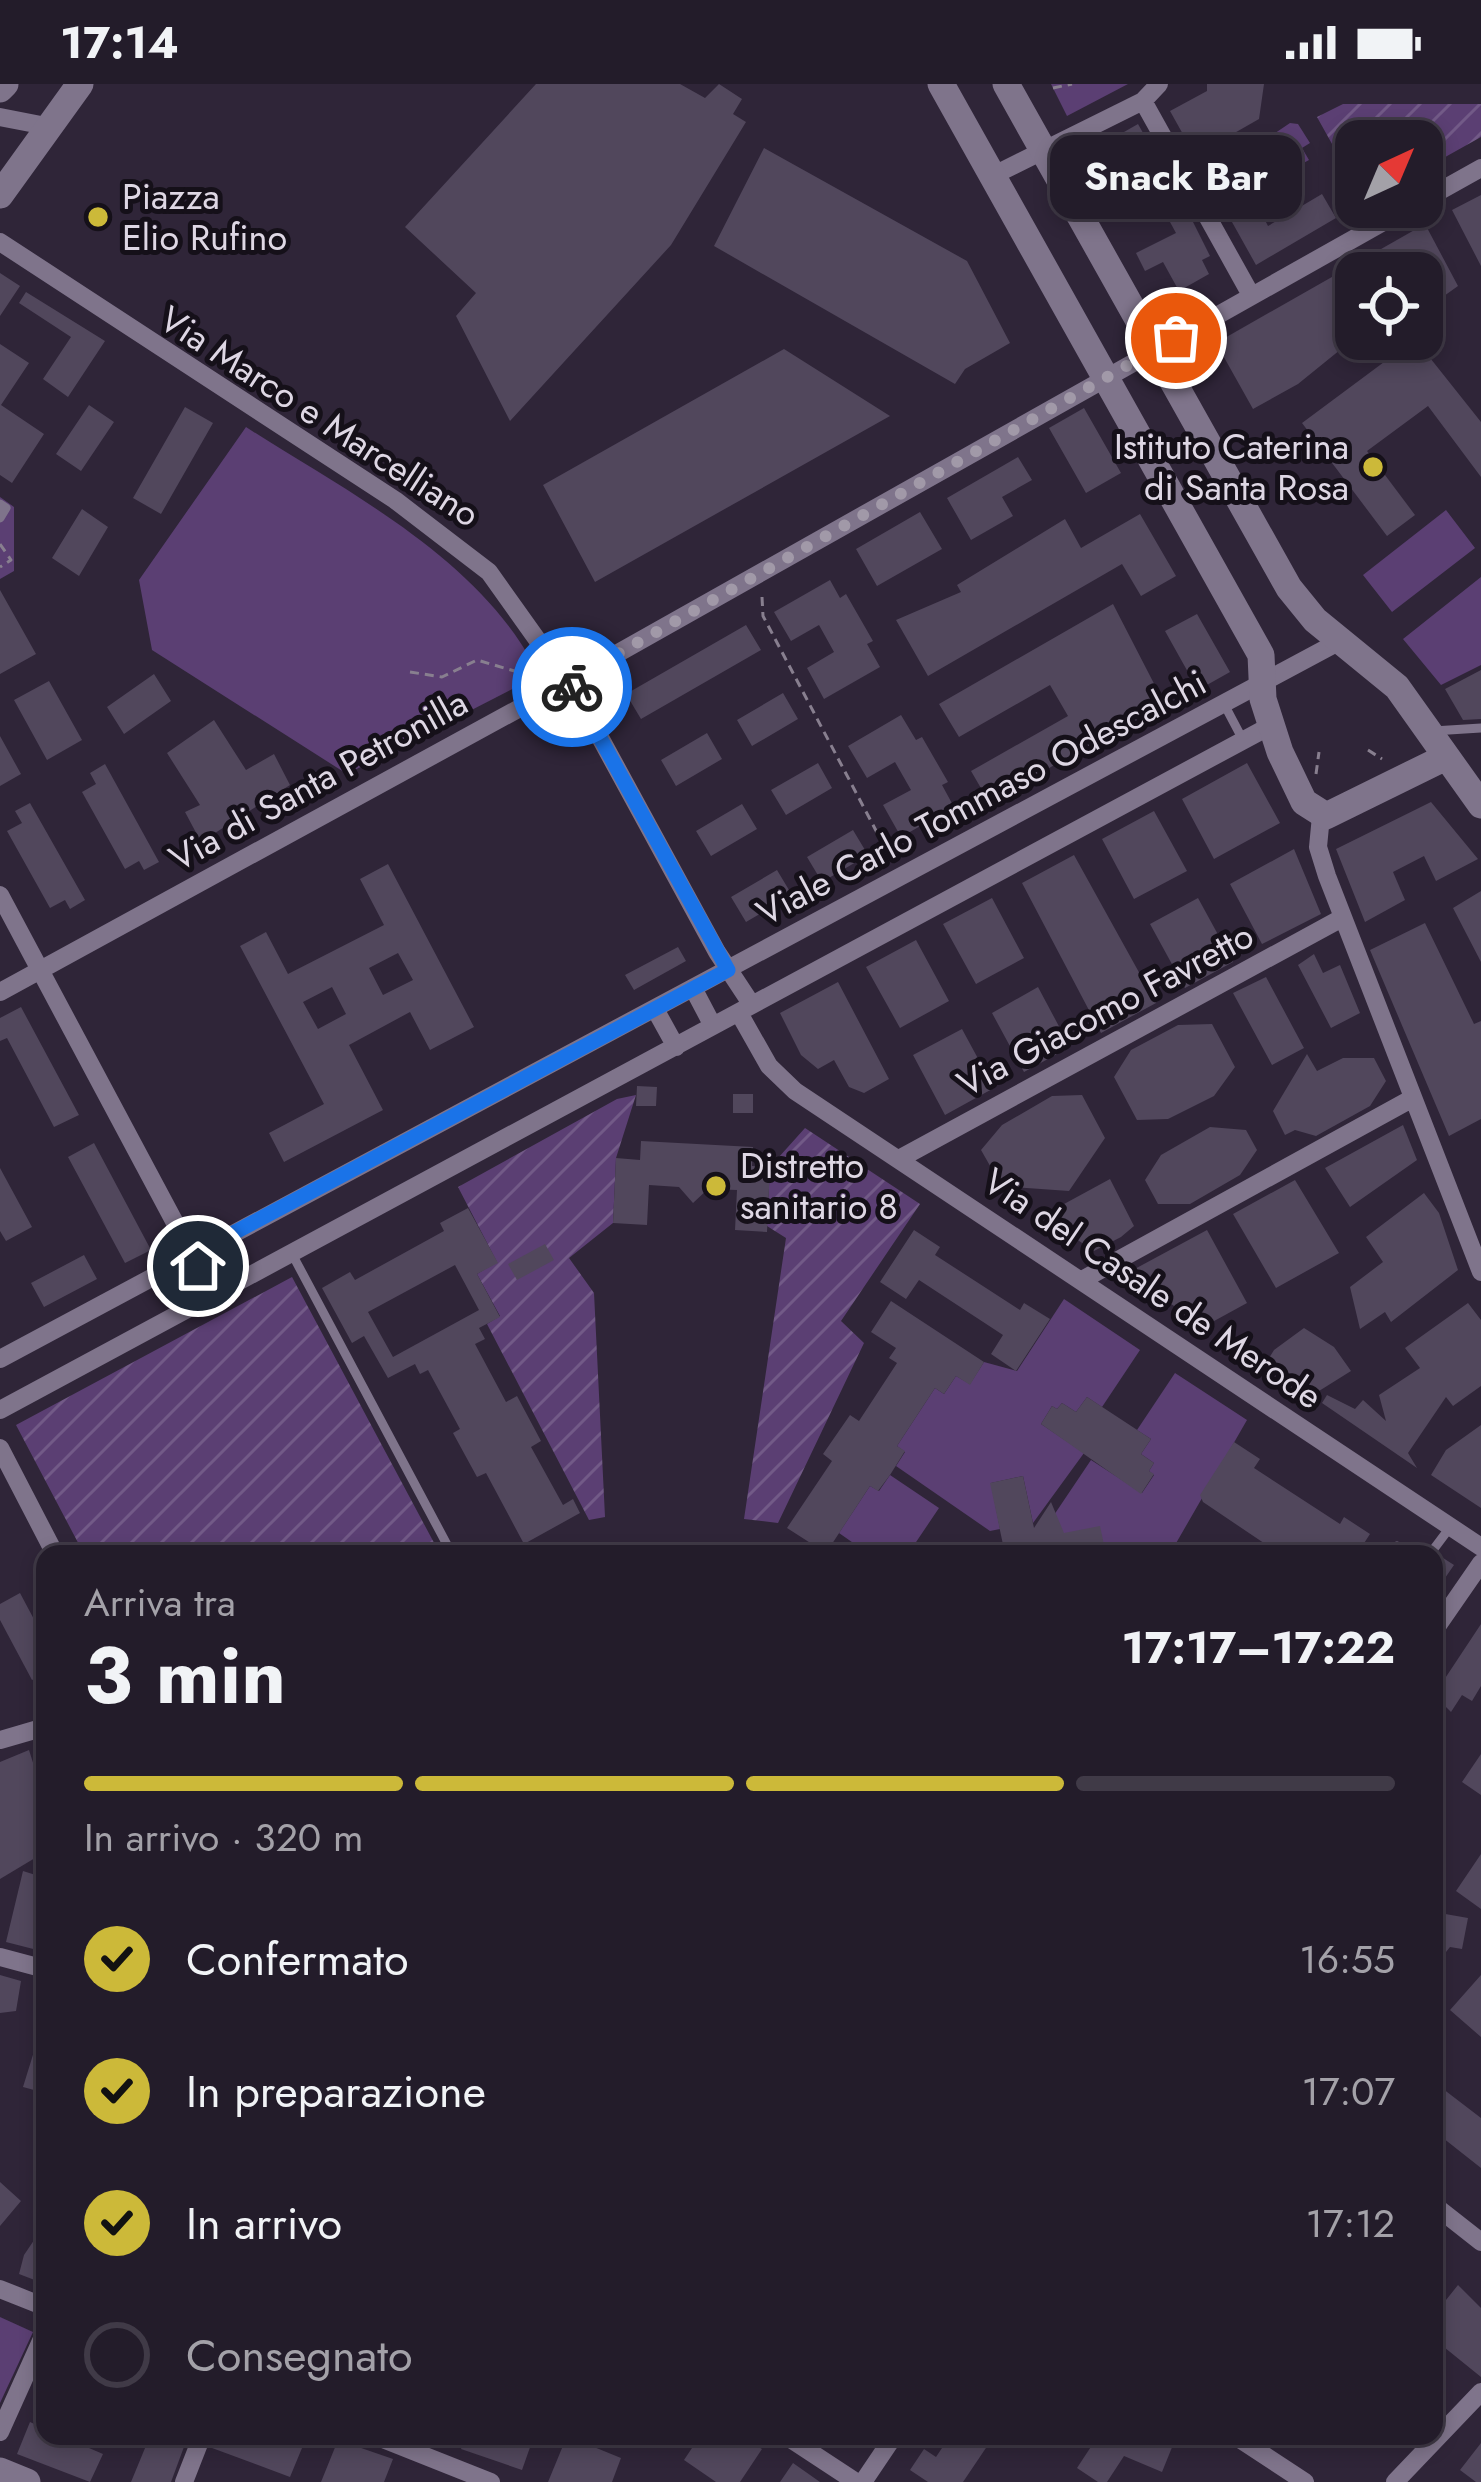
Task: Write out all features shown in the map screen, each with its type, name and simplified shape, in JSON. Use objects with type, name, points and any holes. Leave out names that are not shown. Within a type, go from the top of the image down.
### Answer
[{"type":"main road","points":[[0,195],[80,84]]},
{"type":"main road","points":[[1006,84],[1274,564],[1308,613],[1386,676],[1481,805]]},
{"type":"main road","points":[[945,85],[1261,655],[1270,726],[1299,794],[1321,816],[1444,758]]},
{"type":"main road","points":[[0,2471],[26,2482]]},
{"type":"street","points":[[992,176],[1143,101],[1159,84]]},
{"type":"street","points":[[1143,101],[1251,295]]},
{"type":"street","points":[[0,117],[46,126]]},
{"type":"street","points":[[1443,189],[1481,168]]},
{"type":"street","name":"Via di Santa Petronilla","points":[[0,992],[568,682],[1372,228]]},
{"type":"street","name":"Via Marco e Marcelliano","points":[[0,242],[460,545],[513,599],[568,682],[723,961],[765,1060],[787,1086]]},
{"type":"street","name":"Viale Carlo Tommaso Odescalchi","points":[[192,1255],[693,988],[723,961],[901,879],[1340,641]]},
{"type":"street","name":"Viale Carlo Tommaso Odescalchi","points":[[290,1252],[1270,726]]},
{"type":"street","points":[[1321,816],[1318,847],[1342,918],[1481,1272]]},
{"type":"street","points":[[0,895],[213,1294]]},
{"type":"street","name":"Via Giacomo Favretto","points":[[899,1159],[1342,918]]},
{"type":"street","points":[[693,988],[713,1026]]},
{"type":"street","points":[[655,1009],[676,1047]]},
{"type":"street","name":"Via del Casale de Merode","points":[[787,1086],[1481,1547]]},
{"type":"street","points":[[1082,1280],[1413,1098]]},
{"type":"street","points":[[0,1410],[290,1252]]},
{"type":"street","points":[[0,1359],[192,1255]]},
{"type":"street","points":[[0,1448],[50,1545]]},
{"type":"street","points":[[1443,1618],[1481,1563]]},
{"type":"street","points":[[0,1740],[36,1730]]},
{"type":"street","points":[[0,1957],[36,1967]]},
{"type":"street","points":[[1443,2211],[1481,2242]]},
{"type":"street","points":[[0,2289],[36,2303]]},
{"type":"street","points":[[0,2432],[36,2352]]},
{"type":"street","points":[[1443,2433],[1481,2392]]},
{"type":"street","points":[[184,2482],[198,2445]]},
{"type":"street","points":[[398,2445],[491,2482]]},
{"type":"street","points":[[800,2445],[860,2482],[887,2445]]},
{"type":"street","points":[[1249,2445],[1305,2482]]},
{"type":"street","points":[[1395,2482],[1432,2445]]},
{"type":"lane","points":[[0,504],[6,508],[0,518]]},
{"type":"lane","points":[[1224,704],[1243,740]]},
{"type":"lane","points":[[1428,731],[1481,728]]},
{"type":"lane","points":[[290,1252],[447,1545]]},
{"type":"lane","points":[[1437,1545],[1451,1526]]},
{"type":"path","points":[[1053,88],[1072,84]]},
{"type":"path","points":[[0,544],[11,560],[0,567]]},
{"type":"path","points":[[0,557],[6,553]]},
{"type":"path","points":[[761,587],[763,616],[901,879]]},
{"type":"path","points":[[410,672],[442,676],[477,660],[528,675]]},
{"type":"path","points":[[1368,750],[1389,764]]},
{"type":"path","points":[[1312,781],[1319,752]]},
{"type":"shaded area","points":[[1051,84],[1128,84],[1067,116]]},
{"type":"shaded area","points":[[1343,104],[1481,104],[1481,137],[1443,158],[1443,120],[1335,120],[1335,149],[1317,117]]},
{"type":"shaded area","points":[[1290,123],[1298,124],[1310,143],[1302,148],[1309,160],[1282,175],[1267,164],[1259,144]]},
{"type":"shaded area","points":[[246,427],[365,501],[477,589],[533,663],[526,682],[347,774],[152,650],[139,580]]},
{"type":"shaded area","points":[[0,497],[14,507],[14,571],[0,579]]},
{"type":"shaded area","points":[[1446,510],[1475,548],[1392,612],[1363,575]]},
{"type":"shaded area","points":[[1481,577],[1481,665],[1441,685],[1403,639]]},
{"type":"shaded area","points":[[636,1095],[616,1158],[613,1223],[569,1258],[594,1293],[605,1517],[589,1520],[487,1324],[500,1316],[477,1274],[497,1262],[458,1187],[617,1099]]},
{"type":"shaded area","points":[[805,1128],[920,1204],[841,1321],[864,1343],[778,1523],[744,1519],[786,1238],[767,1226],[770,1167]]},
{"type":"shaded area","points":[[292,1277],[435,1545],[79,1545],[16,1425]]},
{"type":"shaded area","points":[[1064,1299],[1140,1350],[1102,1407],[1087,1397],[1076,1412],[1062,1403],[1057,1409],[1052,1406],[1041,1424],[1084,1453],[1033,1523],[1023,1476],[991,1483],[1000,1529],[990,1531],[896,1466],[905,1452],[897,1446],[935,1388],[944,1394],[956,1376],[970,1384],[984,1362],[1017,1371]]},
{"type":"shaded area","points":[[1175,1373],[1247,1420],[1175,1545],[1081,1545],[1054,1535],[1054,1515],[1091,1460],[1142,1493],[1154,1475],[1149,1471],[1154,1463],[1141,1454],[1151,1439],[1137,1430]]},
{"type":"shaded area","points":[[890,1475],[939,1508],[914,1545],[856,1545],[839,1533],[870,1486],[879,1491]]},
{"type":"shaded area","points":[[0,2317],[33,2332],[0,2403]]},
{"type":"building","points":[[536,84],[680,84],[705,98],[719,84],[742,99],[733,114],[746,122],[671,245],[510,421],[456,316],[476,293],[405,227]]},
{"type":"building","points":[[1207,84],[1264,84],[1259,119],[1224,139],[1268,226],[1322,194],[1335,216],[1256,265],[1170,111],[1207,91]]},
{"type":"building","points":[[1138,124],[1147,140],[1133,147],[1124,132]]},
{"type":"building","points":[[764,148],[967,261],[1010,343],[965,369],[955,384],[714,246]]},
{"type":"building","points":[[1091,152],[1102,173],[1088,181],[1076,160]]},
{"type":"building","points":[[1177,190],[1210,256],[1202,260],[1209,274],[1179,291],[1163,262],[1145,271],[1136,253],[1176,233],[1158,200]]},
{"type":"building","points":[[1481,195],[1481,266],[1452,210]]},
{"type":"building","points":[[1418,228],[1427,228],[1440,252],[1376,252]]},
{"type":"building","points":[[1443,258],[1458,286],[1443,297]]},
{"type":"building","points":[[0,273],[20,286],[0,316]]},
{"type":"building","points":[[1335,275],[1335,354],[1298,384],[1253,409],[1216,343]]},
{"type":"building","points":[[26,292],[105,341],[68,397],[43,379],[71,337],[19,303]]},
{"type":"building","points":[[0,344],[29,363],[1,405],[44,434],[12,483],[0,475]]},
{"type":"building","points":[[784,349],[890,416],[595,582],[543,485]]},
{"type":"building","points":[[1387,360],[1432,360],[1481,422],[1481,477],[1428,406],[1367,451],[1415,515],[1387,536],[1302,423]]},
{"type":"building","points":[[89,405],[114,422],[81,471],[56,454]]},
{"type":"building","points":[[185,407],[213,423],[161,514],[133,498]]},
{"type":"building","points":[[1084,408],[1121,473],[1086,493],[1049,428]]},
{"type":"building","points":[[1018,457],[1032,480],[1002,497],[1013,516],[971,540],[947,498]]},
{"type":"building","points":[[82,509],[108,527],[79,576],[52,558]]},
{"type":"building","points":[[920,512],[942,549],[877,586],[856,549]]},
{"type":"building","points":[[1140,514],[1176,576],[1141,596],[1122,564],[928,676],[896,620],[961,592],[957,585],[1065,519],[1081,548]]},
{"type":"building","points":[[830,580],[840,598],[846,594],[873,641],[867,644],[880,667],[824,699],[807,668],[834,652],[819,625],[791,641],[774,612]]},
{"type":"building","points":[[0,590],[36,654],[0,674]]},
{"type":"building","points":[[1113,604],[1164,703],[989,802],[971,771],[1068,716],[1050,685],[959,737],[939,704]]},
{"type":"building","points":[[1197,614],[1230,672],[1198,690],[1165,631]]},
{"type":"building","points":[[746,625],[761,650],[641,719],[626,694]]},
{"type":"building","points":[[1481,670],[1481,719],[1463,720],[1445,689]]},
{"type":"building","points":[[154,674],[171,701],[124,734],[107,707]]},
{"type":"building","points":[[49,681],[82,740],[47,760],[14,700]]},
{"type":"building","points":[[783,693],[798,719],[752,746],[737,720]]},
{"type":"building","points":[[901,715],[916,740],[922,737],[948,782],[942,785],[954,807],[901,837],[883,805],[911,790],[895,762],[867,778],[848,746]]},
{"type":"building","points":[[214,720],[246,770],[274,754],[290,785],[201,842],[185,812],[200,805],[167,753]]},
{"type":"building","points":[[707,733],[722,759],[676,786],[661,760]]},
{"type":"building","points":[[0,736],[21,774],[0,786]]},
{"type":"building","points":[[818,763],[832,788],[786,815],[771,790]]},
{"type":"building","points":[[1247,763],[1280,823],[1214,859],[1182,799]]},
{"type":"building","points":[[105,764],[159,862],[144,870],[139,861],[125,869],[82,792],[96,784],[90,773]]},
{"type":"building","points":[[1431,802],[1478,859],[1436,881],[1424,856],[1393,872],[1405,900],[1365,922],[1336,849]]},
{"type":"building","points":[[30,803],[85,900],[70,909],[65,900],[50,908],[7,831],[22,823],[15,811]]},
{"type":"building","points":[[742,804],[757,829],[711,856],[696,831]]},
{"type":"building","points":[[1154,811],[1187,871],[1134,899],[1102,839]]},
{"type":"building","points":[[853,830],[868,855],[822,882],[807,857]]},
{"type":"building","points":[[1294,849],[1321,914],[1262,944],[1230,884]]},
{"type":"building","points":[[1074,855],[1156,1003],[1101,1033],[1022,883]]},
{"type":"building","points":[[388,864],[474,1027],[430,1050],[410,1012],[349,1045],[383,1110],[284,1162],[269,1133],[324,1104],[240,946],[266,932],[288,974],[384,925],[360,879]],"holes":[[[398,953],[413,980],[383,995],[369,968]],[[332,987],[346,1014],[318,1029],[303,1002]]]},
{"type":"building","points":[[777,870],[792,895],[746,922],[731,897]]},
{"type":"building","points":[[1481,891],[1481,962],[1453,908]]},
{"type":"building","points":[[992,898],[1024,958],[976,984],[943,924]]},
{"type":"building","points":[[1198,898],[1233,962],[1185,988],[1150,924]]},
{"type":"building","points":[[1425,923],[1474,1024],[1481,1021],[1481,1119],[1449,1136],[1370,950]]},
{"type":"building","points":[[916,940],[949,1001],[900,1028],[866,967]]},
{"type":"building","points":[[678,947],[686,961],[634,990],[625,975]]},
{"type":"building","points":[[1314,954],[1323,973],[1340,965],[1360,1013],[1331,1028],[1298,965]]},
{"type":"building","points":[[1266,977],[1304,1048],[1272,1065],[1233,993]]},
{"type":"building","points":[[838,982],[889,1079],[864,1093],[849,1087],[834,1060],[818,1069],[801,1055],[780,1013]]},
{"type":"building","points":[[1038,987],[1070,1047],[1024,1072],[992,1013]]},
{"type":"building","points":[[21,1007],[79,1115],[54,1127],[7,1038],[0,1041],[0,1018]]},
{"type":"building","points":[[1212,1024],[1235,1067],[1214,1096],[1168,1119],[1137,1120],[1114,1077],[1131,1050],[1178,1025]]},
{"type":"building","points":[[962,1029],[994,1088],[945,1115],[913,1055]]},
{"type":"building","points":[[1307,1054],[1317,1071],[1343,1058],[1374,1058],[1386,1081],[1370,1106],[1316,1136],[1295,1130],[1285,1135],[1273,1111]]},
{"type":"building","points":[[637,1086],[657,1087],[656,1106],[636,1106]]},
{"type":"building","points":[[733,1094],[753,1094],[753,1113],[733,1113]]},
{"type":"building","points":[[1082,1095],[1105,1138],[1069,1191],[1014,1187],[1005,1192],[981,1150],[1002,1125],[1052,1096]]},
{"type":"building","points":[[1403,1125],[1417,1160],[1350,1207],[1325,1168]]},
{"type":"building","points":[[1210,1127],[1246,1130],[1257,1150],[1240,1175],[1190,1204],[1158,1204],[1145,1180],[1161,1155]]},
{"type":"building","name":"Distretto sanitario 8","points":[[641,1141],[753,1147],[752,1166],[770,1167],[767,1232],[735,1230],[737,1190],[708,1189],[693,1203],[679,1187],[649,1185],[647,1225],[613,1223],[616,1158],[640,1160]]},
{"type":"building","points":[[94,1143],[151,1250],[125,1263],[68,1157]]},
{"type":"building","points":[[0,1168],[32,1227],[6,1241],[0,1231]]},
{"type":"building","points":[[1110,1179],[1134,1226],[1121,1237],[1094,1251],[1042,1216]]},
{"type":"building","points":[[1295,1180],[1339,1253],[1276,1288],[1233,1214]]},
{"type":"building","points":[[1424,1193],[1439,1213],[1458,1270],[1391,1322],[1385,1312],[1360,1329],[1350,1287],[1383,1262],[1366,1237]]},
{"type":"building","points":[[468,1208],[498,1263],[477,1274],[500,1317],[479,1328],[485,1339],[475,1344],[506,1402],[517,1396],[541,1441],[531,1447],[563,1505],[573,1499],[580,1513],[524,1544],[486,1473],[477,1477],[453,1433],[460,1429],[428,1370],[420,1374],[415,1364],[388,1378],[364,1336],[352,1343],[322,1288],[350,1272],[355,1280],[444,1231],[440,1223]],"holes":[[[455,1265],[479,1310],[393,1357],[368,1312]]]},
{"type":"building","points":[[914,1230],[940,1247],[935,1255],[1020,1310],[1024,1303],[1050,1319],[1016,1371],[991,1354],[1003,1335],[919,1280],[906,1299],[880,1282]]},
{"type":"building","points":[[1207,1230],[1247,1303],[1205,1326],[1137,1282],[1131,1271]]},
{"type":"building","points":[[545,1244],[554,1260],[517,1280],[508,1264]]},
{"type":"building","points":[[84,1255],[97,1279],[44,1307],[31,1283]]},
{"type":"building","points":[[891,1301],[984,1362],[970,1385],[956,1376],[944,1394],[935,1388],[897,1446],[905,1451],[878,1491],[870,1486],[831,1545],[814,1545],[787,1528],[832,1461],[823,1454],[850,1415],[859,1421],[897,1363],[889,1358],[896,1348],[871,1332]]},
{"type":"building","points":[[1468,1303],[1481,1320],[1481,1386],[1453,1406],[1446,1397],[1408,1453],[1417,1468],[1322,1403],[1327,1395],[1355,1409],[1363,1400],[1386,1421],[1379,1395],[1420,1368],[1405,1348]]},
{"type":"building","points":[[1304,1328],[1334,1347],[1351,1371],[1311,1396],[1264,1366],[1274,1350]]},
{"type":"building","points":[[1087,1397],[1151,1439],[1141,1454],[1154,1463],[1149,1471],[1154,1474],[1141,1494],[1041,1424],[1052,1406],[1057,1409],[1062,1403],[1076,1412]]},
{"type":"building","points":[[1481,1425],[1481,1508],[1431,1475],[1446,1450]]},
{"type":"building","points":[[1234,1442],[1260,1459],[1254,1468],[1340,1524],[1344,1517],[1370,1534],[1363,1545],[1267,1545],[1203,1502],[1200,1495]]},
{"type":"building","points":[[1023,1476],[1034,1528],[1051,1502],[1064,1533],[1100,1526],[1104,1545],[1003,1545],[990,1483]]},
{"type":"building","points":[[1443,1558],[1454,1565],[1443,1581]]},
{"type":"building","points":[[20,1593],[36,1623],[36,1678],[32,1680],[0,1620],[0,1604]]},
{"type":"building","points":[[1481,1624],[1481,1686],[1472,1701],[1462,1695],[1451,1712],[1443,1704],[1443,1681]]},
{"type":"building","points":[[29,1750],[36,1769],[36,1857],[0,1879],[0,1762]]},
{"type":"building","points":[[1481,1754],[1481,1795],[1462,1782]]},
{"type":"building","points":[[1481,1854],[1481,1909],[1456,1891]]},
{"type":"building","points":[[23,1871],[36,1875],[36,1950],[6,1942]]},
{"type":"building","points":[[1443,1914],[1468,1918],[1462,1949],[1450,1947],[1443,1956]]},
{"type":"building","points":[[0,1975],[21,1981],[16,2011],[0,2013]]},
{"type":"building","points":[[1481,1975],[1481,2037],[1450,2010]]},
{"type":"building","points":[[36,2045],[36,2091],[23,2087]]},
{"type":"building","points":[[1443,2089],[1481,2118],[1481,2168],[1443,2138]]},
{"type":"building","points":[[0,2182],[21,2201],[0,2226]]},
{"type":"building","points":[[36,2237],[36,2281],[19,2274]]},
{"type":"building","points":[[1458,2285],[1481,2308],[1481,2377],[1443,2346],[1443,2304]]},
{"type":"building","points":[[30,2422],[36,2425],[36,2445],[82,2445],[103,2454],[90,2482],[17,2454]]},
{"type":"building","points":[[1481,2443],[1481,2482],[1476,2482],[1460,2470]]},
{"type":"building","points":[[146,2445],[185,2445],[171,2482],[131,2482]]},
{"type":"building","points":[[213,2445],[303,2445],[290,2477]]},
{"type":"building","points":[[336,2445],[352,2445],[393,2459],[384,2482],[321,2482]]},
{"type":"building","points":[[463,2445],[531,2445],[522,2470],[461,2449]]},
{"type":"building","points":[[563,2445],[589,2445],[621,2458],[612,2482],[548,2482]]},
{"type":"building","points":[[694,2445],[762,2449],[740,2482],[716,2482],[684,2460]]},
{"type":"building","points":[[944,2445],[988,2445],[963,2482],[928,2482],[910,2470],[924,2449],[936,2457]]},
{"type":"building","points":[[1092,2445],[1173,2445],[1162,2472],[1124,2456],[1107,2482],[1098,2482],[1077,2468]]},
{"type":"building","points":[[793,2463],[820,2482],[780,2482]]},
{"type":"way so far","points":[[572,687],[568,682],[1176,338]]},
{"type":"place","name":"Piazza Elio Rufino","points":[[98,217]]},
{"type":"place","name":"Snack Bar","points":[[1176,338]]},
{"type":"place","name":"Istituto Caterina di Santa Rosa","points":[[1373,467]]},
{"type":"place","name":"Distretto sanitario 8","points":[[716,1186]]},
{"type":"route","points":[[198,1266],[192,1255],[728,970],[572,687]]}]
